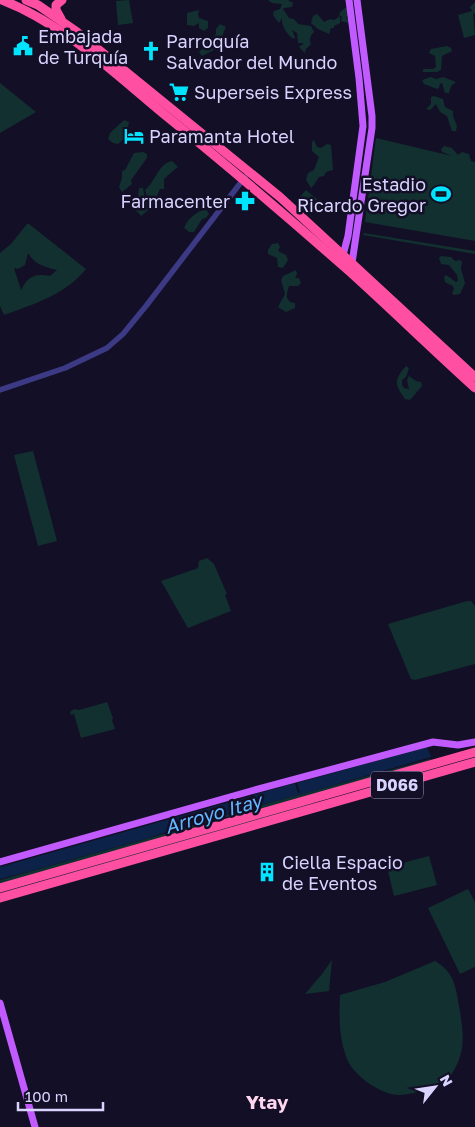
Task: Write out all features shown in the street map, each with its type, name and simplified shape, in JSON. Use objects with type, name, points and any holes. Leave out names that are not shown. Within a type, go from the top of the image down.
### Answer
[{"type":"highway","points":[[2,0],[34,14],[60,30],[149,97]]},
{"type":"highway","points":[[26,0],[38,5],[62,21],[149,97],[246,176],[475,388]]},
{"type":"highway","points":[[62,0],[56,6],[56,10],[62,21]]},
{"type":"highway","points":[[246,176],[287,204],[335,247],[345,251],[352,263],[475,377]]},
{"type":"highway","name":"D066","points":[[0,888],[475,752]]},
{"type":"highway","name":"D066","points":[[0,898],[475,762]]},
{"type":"main road","points":[[341,265],[345,251],[363,126],[349,0]]},
{"type":"main road","points":[[352,263],[372,116],[357,0]]},
{"type":"main road","points":[[0,862],[259,788],[433,742],[458,746],[475,742]]},
{"type":"main road","points":[[0,1003],[35,1127]]},
{"type":"street","points":[[0,390],[65,368],[107,348],[123,334],[146,306],[246,176]]},
{"type":"green space","points":[[129,0],[133,23],[118,25],[116,1]]},
{"type":"green space","points":[[268,0],[288,0],[293,3],[292,7],[283,9],[289,18],[294,19],[298,24],[311,26],[314,32],[310,38],[311,44],[305,53],[299,47],[304,43],[298,43],[297,33],[292,30],[295,37],[294,39],[291,37],[285,30],[282,18],[279,23],[273,15],[274,11],[280,9],[282,4],[272,3]]},
{"type":"green space","points":[[475,2],[475,14],[473,13],[475,35],[464,38],[458,15],[472,11],[470,7]]},
{"type":"green space","points":[[347,8],[350,14],[346,17],[349,21],[348,23],[341,21],[342,16],[340,16],[340,23],[331,28],[329,34],[311,23],[313,16],[317,14],[324,22],[330,19],[334,20],[339,17],[340,12]]},
{"type":"green space","points":[[199,10],[199,18],[208,21],[208,28],[204,31],[199,28],[199,23],[194,26],[187,25],[187,13]]},
{"type":"green space","points":[[220,24],[226,27],[222,44],[216,45],[214,50],[202,56],[199,52],[206,45],[208,39],[216,34],[216,29]]},
{"type":"green space","points":[[447,46],[452,51],[442,56],[441,70],[437,72],[423,72],[423,69],[433,69],[436,67],[435,56],[429,53],[431,49]]},
{"type":"green space","points":[[431,77],[436,79],[443,77],[456,82],[451,86],[449,93],[445,93],[442,83],[437,89],[424,84],[422,80]]},
{"type":"green space","points":[[0,83],[36,112],[0,133]]},
{"type":"green space","points":[[431,97],[443,99],[445,107],[453,111],[457,126],[456,131],[452,131],[447,116],[440,112],[436,104],[430,110],[426,109],[431,104]]},
{"type":"green space","points":[[124,120],[129,122],[126,137],[118,144],[113,143],[108,139],[110,133]]},
{"type":"green space","points":[[376,138],[452,156],[442,152],[441,149],[444,146],[452,148],[458,155],[462,152],[469,154],[471,161],[475,162],[475,241],[365,222]]},
{"type":"green space","points":[[314,140],[317,147],[321,148],[327,144],[331,145],[333,170],[319,177],[311,188],[306,180],[308,173],[314,170],[319,157],[312,151],[312,142]]},
{"type":"green space","points":[[143,152],[147,154],[147,158],[131,180],[132,184],[122,192],[119,187],[122,171],[125,170],[134,153]]},
{"type":"green space","points":[[172,161],[178,167],[164,179],[164,189],[160,189],[154,202],[148,200],[145,190],[160,169]]},
{"type":"green space","points":[[139,188],[143,188],[145,200],[150,203],[151,208],[141,216],[131,205],[133,200],[138,200]]},
{"type":"green space","points":[[306,190],[324,205],[317,214],[298,199]]},
{"type":"green space","points":[[206,209],[209,214],[206,218],[202,219],[194,232],[189,232],[184,228],[193,216]]},
{"type":"green space","points":[[29,224],[86,269],[69,286],[59,292],[4,315],[0,306],[0,253]],"holes":[[[28,253],[41,265],[57,270],[50,276],[36,275],[32,277],[26,281],[21,290],[14,268],[18,269],[25,265]]]},
{"type":"green space","points":[[364,233],[475,251],[475,254],[363,235]]},
{"type":"green space","points":[[278,243],[280,247],[278,251],[286,255],[288,260],[283,268],[278,267],[277,258],[268,254],[272,244]]},
{"type":"green space","points":[[441,256],[451,257],[455,261],[460,260],[462,262],[461,269],[465,283],[460,294],[454,295],[452,293],[453,286],[445,282],[444,277],[446,275],[456,282],[458,281],[457,275],[449,265],[441,264],[439,258]]},
{"type":"green space","points":[[296,270],[295,278],[299,278],[301,283],[298,286],[289,286],[287,297],[289,301],[295,303],[295,308],[286,312],[278,307],[285,294],[281,280],[283,276]]},
{"type":"green space","points":[[406,366],[409,368],[406,377],[402,380],[404,388],[409,389],[407,380],[409,376],[421,382],[422,386],[410,400],[405,399],[397,386],[397,379]]},
{"type":"green space","points":[[33,451],[57,541],[38,546],[14,455]]},
{"type":"green space","points":[[207,558],[214,564],[227,594],[225,595],[231,611],[188,628],[161,581],[198,568],[199,561]]},
{"type":"green space","points":[[471,601],[475,606],[475,664],[415,680],[411,679],[388,624]]},
{"type":"green space","points":[[107,702],[115,729],[81,738],[74,714],[71,715],[70,712],[74,709],[79,710]]},
{"type":"green space","points":[[430,759],[433,761],[244,815],[218,819],[195,829],[10,882],[0,883],[0,880],[185,828],[199,822]]},
{"type":"green space","points":[[329,800],[20,889],[0,893],[299,806]]},
{"type":"green space","points":[[429,856],[437,885],[394,896],[387,867]]},
{"type":"green space","points":[[468,889],[475,902],[475,967],[460,974],[428,908]]},
{"type":"green space","points":[[332,960],[329,991],[305,994],[322,974]]},
{"type":"green space","points":[[435,961],[450,974],[457,992],[463,1039],[457,1064],[449,1078],[435,1086],[403,1095],[384,1092],[362,1078],[347,1059],[342,1044],[340,1028],[340,995],[385,982]]},
{"type":"water","points":[[427,747],[431,757],[257,806],[253,795],[295,783],[298,793],[300,792],[297,783]]},
{"type":"water","name":"Arroyo Itay","points":[[251,796],[254,807],[0,879],[0,867]]},
{"type":"place","name":"Embajada de Turquía","points":[[23,46]]},
{"type":"place","name":"Parroquía Salvador del Mundo","points":[[151,51]]},
{"type":"place","name":"Superseis Express","points":[[179,92]]},
{"type":"place","name":"Paramanta Hotel","points":[[134,136]]},
{"type":"place","name":"Estadio Ricardo Gregor","points":[[441,194]]},
{"type":"place","name":"Farmacenter","points":[[245,201]]},
{"type":"place","name":"Ciella Espacio de Eventos","points":[[267,872]]},
{"type":"district","name":"Ytay","points":[[267,1101]]}]
